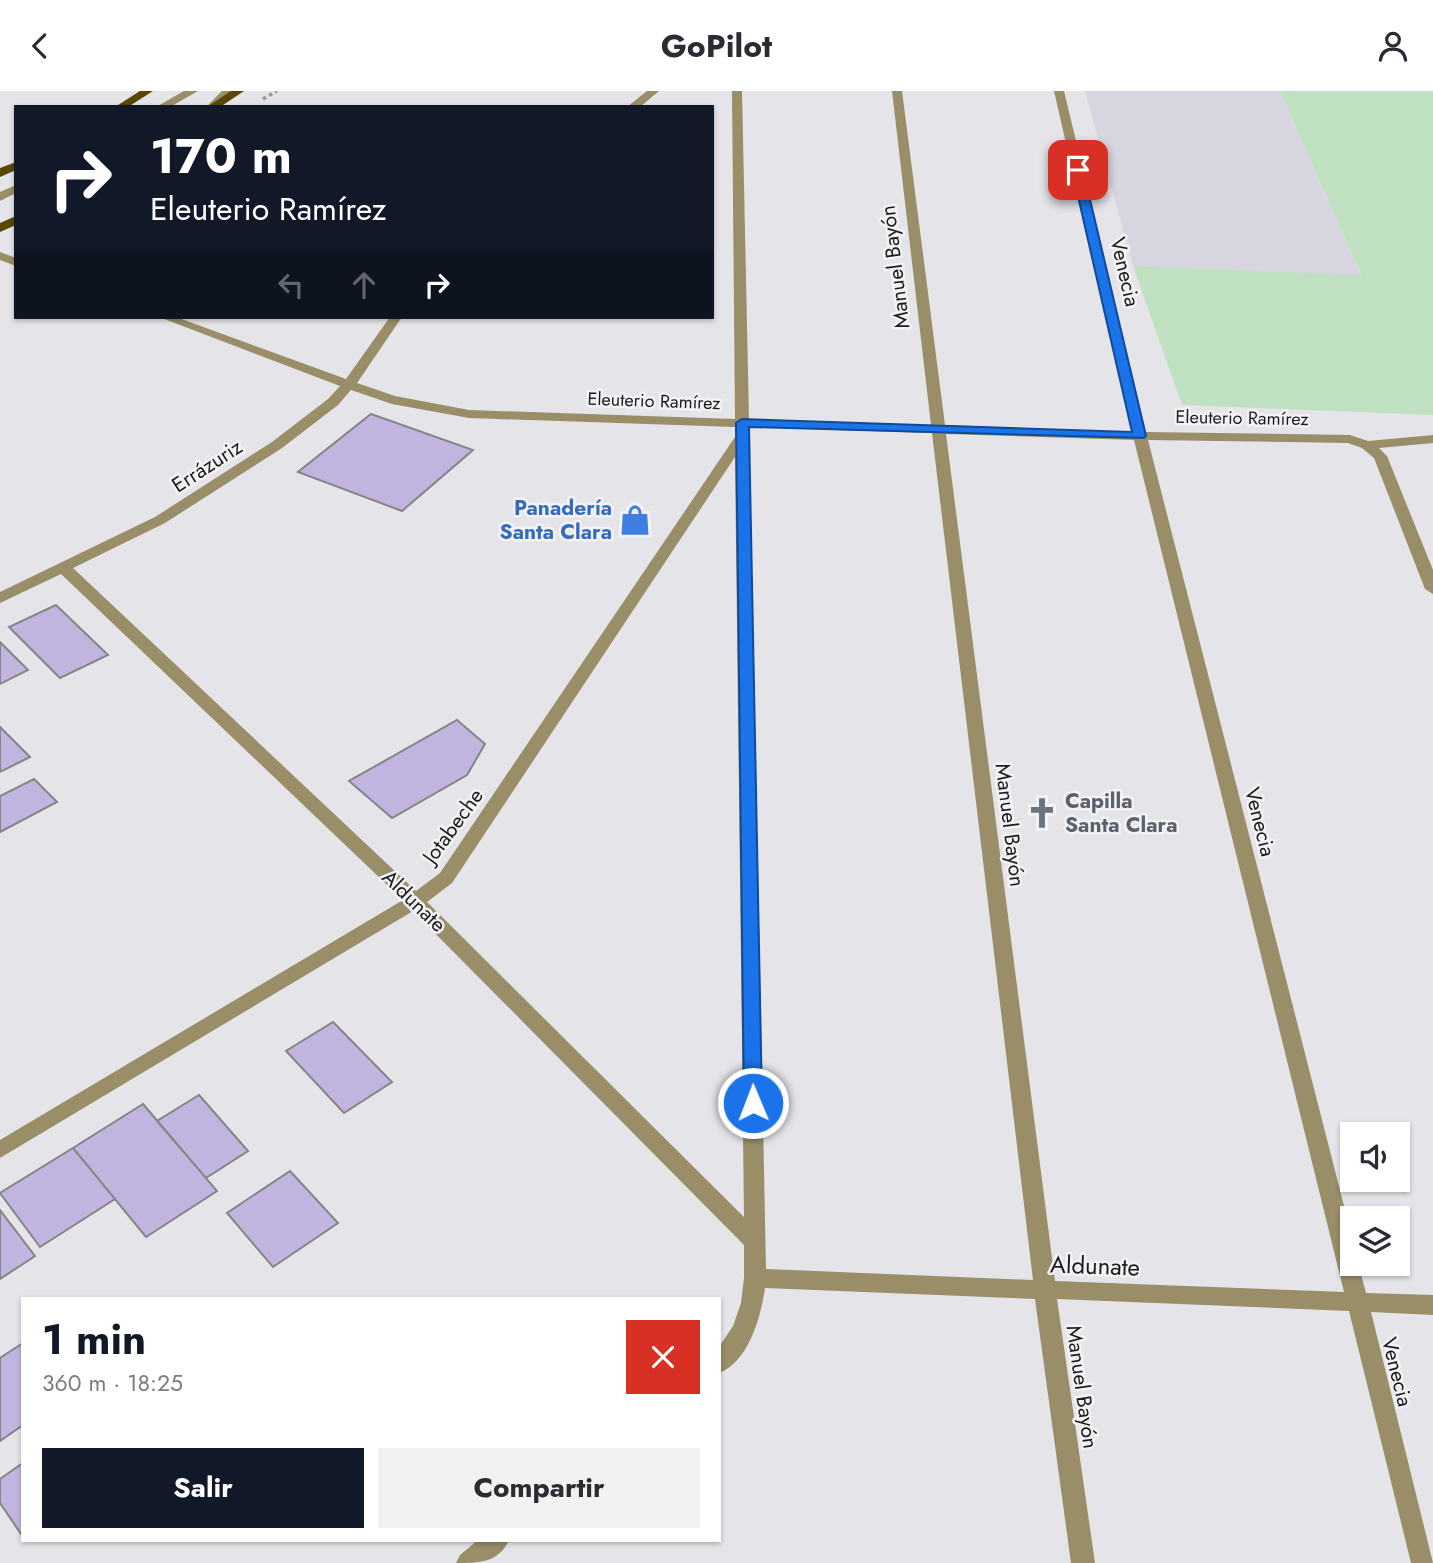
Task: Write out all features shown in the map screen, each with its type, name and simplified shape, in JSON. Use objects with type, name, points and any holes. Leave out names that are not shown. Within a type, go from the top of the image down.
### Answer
[{"type":"main road","points":[[124,105],[148,91]]},
{"type":"main road","points":[[215,105],[239,91]]},
{"type":"street","points":[[165,105],[193,91]]},
{"type":"street","points":[[214,105],[229,91]]},
{"type":"street","points":[[635,105],[654,91]]},
{"type":"street","points":[[721,1361],[735,1346],[748,1324],[755,1278],[737,91]]},
{"type":"street","name":"Manuel Bayón","points":[[897,91],[1045,1290],[1083,1563]]},
{"type":"street","name":"Venecia","points":[[1059,91],[1140,436],[1423,1563]]},
{"type":"street","name":"Eleuterio Ramírez","points":[[170,319],[392,400],[469,414],[742,430],[937,428],[1140,436],[1340,439],[1367,445],[1433,439]]},
{"type":"street","name":"Errázuriz","points":[[0,599],[116,544],[204,494],[286,438],[333,402],[349,384],[395,319]]},
{"type":"street","name":"Jotabeche","points":[[0,1150],[415,901],[432,890],[455,868],[742,430]]},
{"type":"street","points":[[1367,445],[1380,456],[1433,589]]},
{"type":"street","name":"Aldunate","points":[[65,569],[415,901],[755,1241]]},
{"type":"street","name":"Aldunate","points":[[755,1278],[1433,1305]]},
{"type":"street","points":[[468,1563],[494,1542]]},
{"type":"shaded area","points":[[1085,91],[1280,91],[1361,276],[1133,266]]},
{"type":"green space","points":[[1280,91],[1433,91],[1433,415],[1182,405],[1133,266],[1361,275]]},
{"type":"building","points":[[371,414],[473,450],[402,511],[298,472]]},
{"type":"building","points":[[56,605],[108,655],[60,678],[9,627]]},
{"type":"building","points":[[0,642],[28,670],[0,684]]},
{"type":"building","points":[[457,720],[485,744],[467,775],[392,818],[349,781]]},
{"type":"building","points":[[0,727],[30,757],[0,772]]},
{"type":"building","points":[[34,779],[57,802],[0,832],[0,796]]},
{"type":"building","points":[[333,1022],[392,1082],[344,1113],[286,1051]]},
{"type":"building","points":[[199,1095],[248,1151],[206,1178],[157,1121]]},
{"type":"building","points":[[143,1104],[217,1191],[146,1237],[73,1148]]},
{"type":"building","points":[[73,1148],[115,1199],[40,1247],[0,1193]]},
{"type":"building","points":[[290,1171],[338,1223],[273,1267],[227,1213]]},
{"type":"building","points":[[0,1210],[35,1256],[0,1279]]},
{"type":"building","points":[[21,1344],[21,1426],[0,1441],[0,1358]]},
{"type":"building","points":[[21,1464],[21,1534],[0,1503],[0,1479]]},
{"type":"place","name":"Panadería Santa Clara","points":[[635,520]]},
{"type":"place","name":"Capilla Santa Clara","points":[[1042,813]]},
{"type":"route","points":[[753,1103],[742,423],[1140,436],[1078,170]]}]
